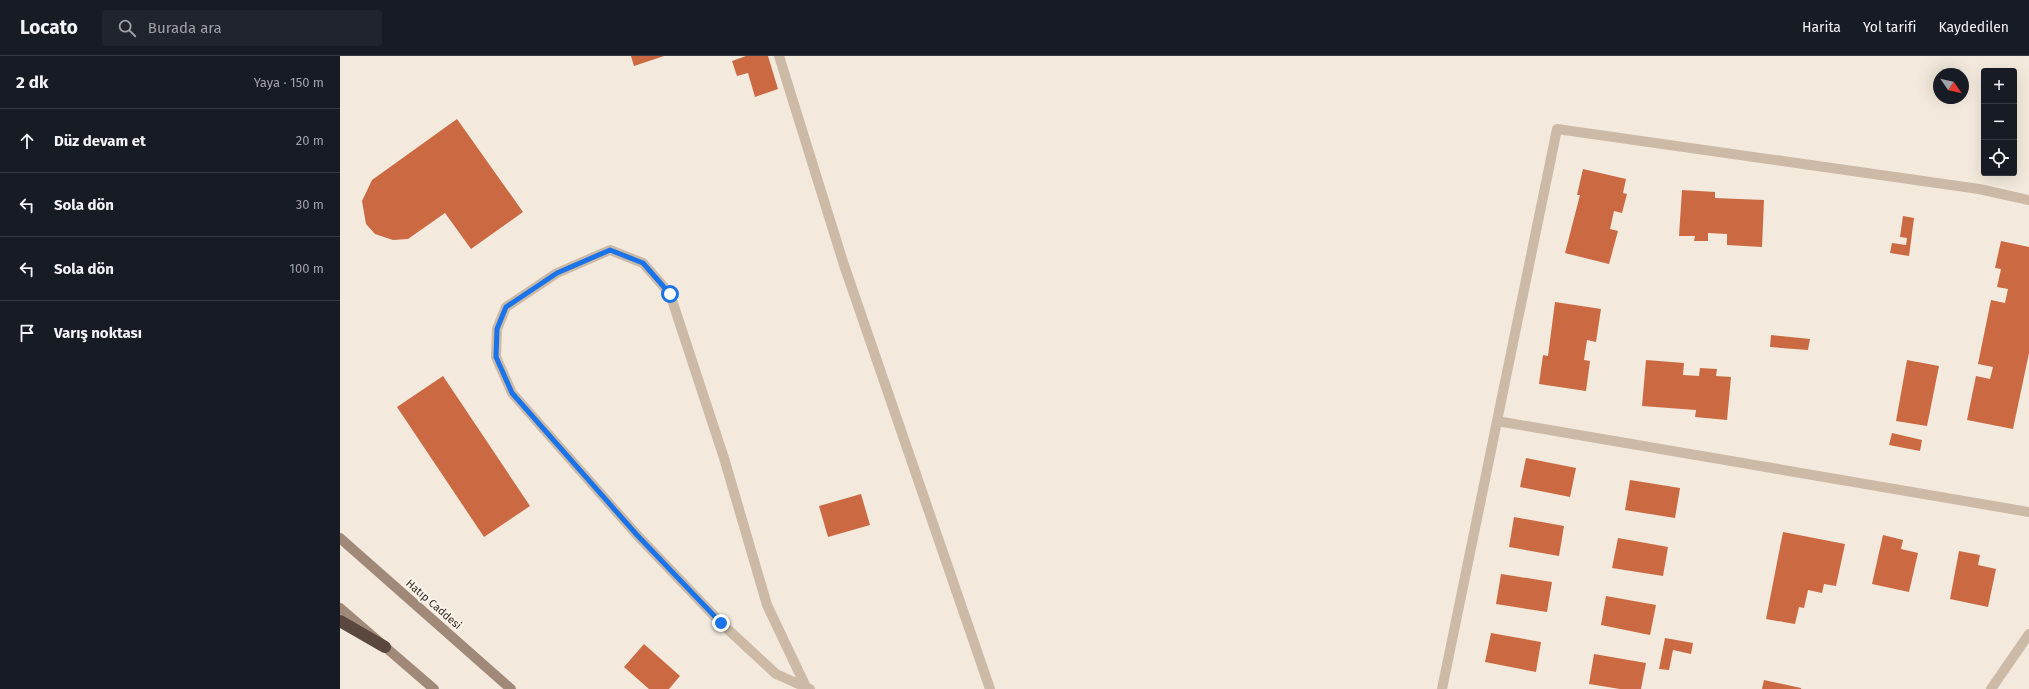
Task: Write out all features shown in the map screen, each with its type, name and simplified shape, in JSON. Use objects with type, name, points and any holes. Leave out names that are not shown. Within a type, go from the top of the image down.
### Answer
[{"type":"highway","points":[[340,621],[386,647]]},
{"type":"main road","name":"Hatıp Caddesi","points":[[340,538],[511,689]]},
{"type":"main road","points":[[340,608],[434,689]]},
{"type":"street","points":[[779,56],[844,265],[990,689]]},
{"type":"street","points":[[1442,689],[1557,130],[1979,189],[2029,200]]},
{"type":"street","points":[[610,250],[643,263],[670,294],[724,458],[767,605],[807,687],[776,674],[721,623],[637,535],[512,393],[496,357],[497,329],[506,307],[557,273],[610,250]]},
{"type":"street","points":[[1497,421],[2029,512]]},
{"type":"street","points":[[1991,689],[2029,634]]},
{"type":"building","points":[[631,56],[664,56],[634,66]]},
{"type":"building","points":[[746,56],[768,56],[778,89],[755,97],[748,73],[737,76],[732,61]]},
{"type":"building","points":[[457,119],[523,212],[471,249],[445,213],[408,239],[393,240],[375,234],[366,224],[362,201],[372,180]]},
{"type":"building","points":[[1583,169],[1626,179],[1623,193],[1627,194],[1622,213],[1614,211],[1610,229],[1618,231],[1609,264],[1565,253],[1580,195],[1577,195]]},
{"type":"building","points":[[1682,190],[1715,192],[1715,198],[1764,200],[1762,247],[1727,245],[1727,234],[1708,233],[1708,241],[1694,241],[1695,236],[1679,236]]},
{"type":"building","points":[[1903,216],[1914,218],[1909,256],[1890,253],[1892,243],[1906,245],[1907,238],[1900,237]]},
{"type":"building","points":[[2001,241],[2029,247],[2029,353],[2013,429],[1967,420],[1976,376],[1990,379],[1993,367],[1978,364],[1991,300],[2005,303],[2008,289],[1997,287],[2001,269],[1995,268]]},
{"type":"building","points":[[1555,302],[1601,309],[1596,342],[1587,340],[1584,360],[1590,361],[1586,391],[1539,384],[1543,355],[1548,356]]},
{"type":"building","points":[[1771,335],[1810,339],[1808,350],[1770,347]]},
{"type":"building","points":[[1646,360],[1684,363],[1683,375],[1699,376],[1700,368],[1717,369],[1716,376],[1731,377],[1727,420],[1695,417],[1696,410],[1642,406]]},
{"type":"building","points":[[1907,360],[1939,366],[1927,426],[1896,421]]},
{"type":"building","points":[[443,376],[530,506],[484,537],[397,407]]},
{"type":"building","points":[[1892,433],[1922,440],[1920,451],[1889,445]]},
{"type":"building","points":[[1526,458],[1576,468],[1570,497],[1520,487]]},
{"type":"building","points":[[1630,480],[1680,488],[1675,518],[1625,510]]},
{"type":"building","points":[[861,494],[870,525],[828,537],[819,506]]},
{"type":"building","points":[[1514,517],[1564,526],[1559,556],[1509,547]]},
{"type":"building","points":[[1783,532],[1845,544],[1836,586],[1824,584],[1822,593],[1808,590],[1804,608],[1799,607],[1795,624],[1766,619]]},
{"type":"building","points":[[1883,535],[1903,540],[1901,549],[1918,553],[1909,592],[1872,584]]},
{"type":"building","points":[[1618,538],[1668,547],[1663,576],[1612,568]]},
{"type":"building","points":[[1959,551],[1980,555],[1978,565],[1996,569],[1988,607],[1950,599]]},
{"type":"building","points":[[1501,574],[1552,582],[1547,612],[1496,604]]},
{"type":"building","points":[[1606,596],[1656,605],[1650,635],[1601,625]]},
{"type":"building","points":[[1491,633],[1541,642],[1536,672],[1485,662]]},
{"type":"building","points":[[1665,638],[1693,643],[1691,654],[1673,650],[1669,670],[1659,669]]},
{"type":"building","points":[[644,644],[680,676],[669,689],[649,689],[624,667]]},
{"type":"building","points":[[1594,654],[1646,663],[1641,689],[1620,689],[1589,684]]},
{"type":"building","points":[[1764,680],[1801,688],[1801,689],[1762,689]]},
{"type":"route","points":[[670,294],[643,263],[610,250],[557,273],[506,307],[497,329],[496,357],[512,393],[637,535],[721,623]]}]
